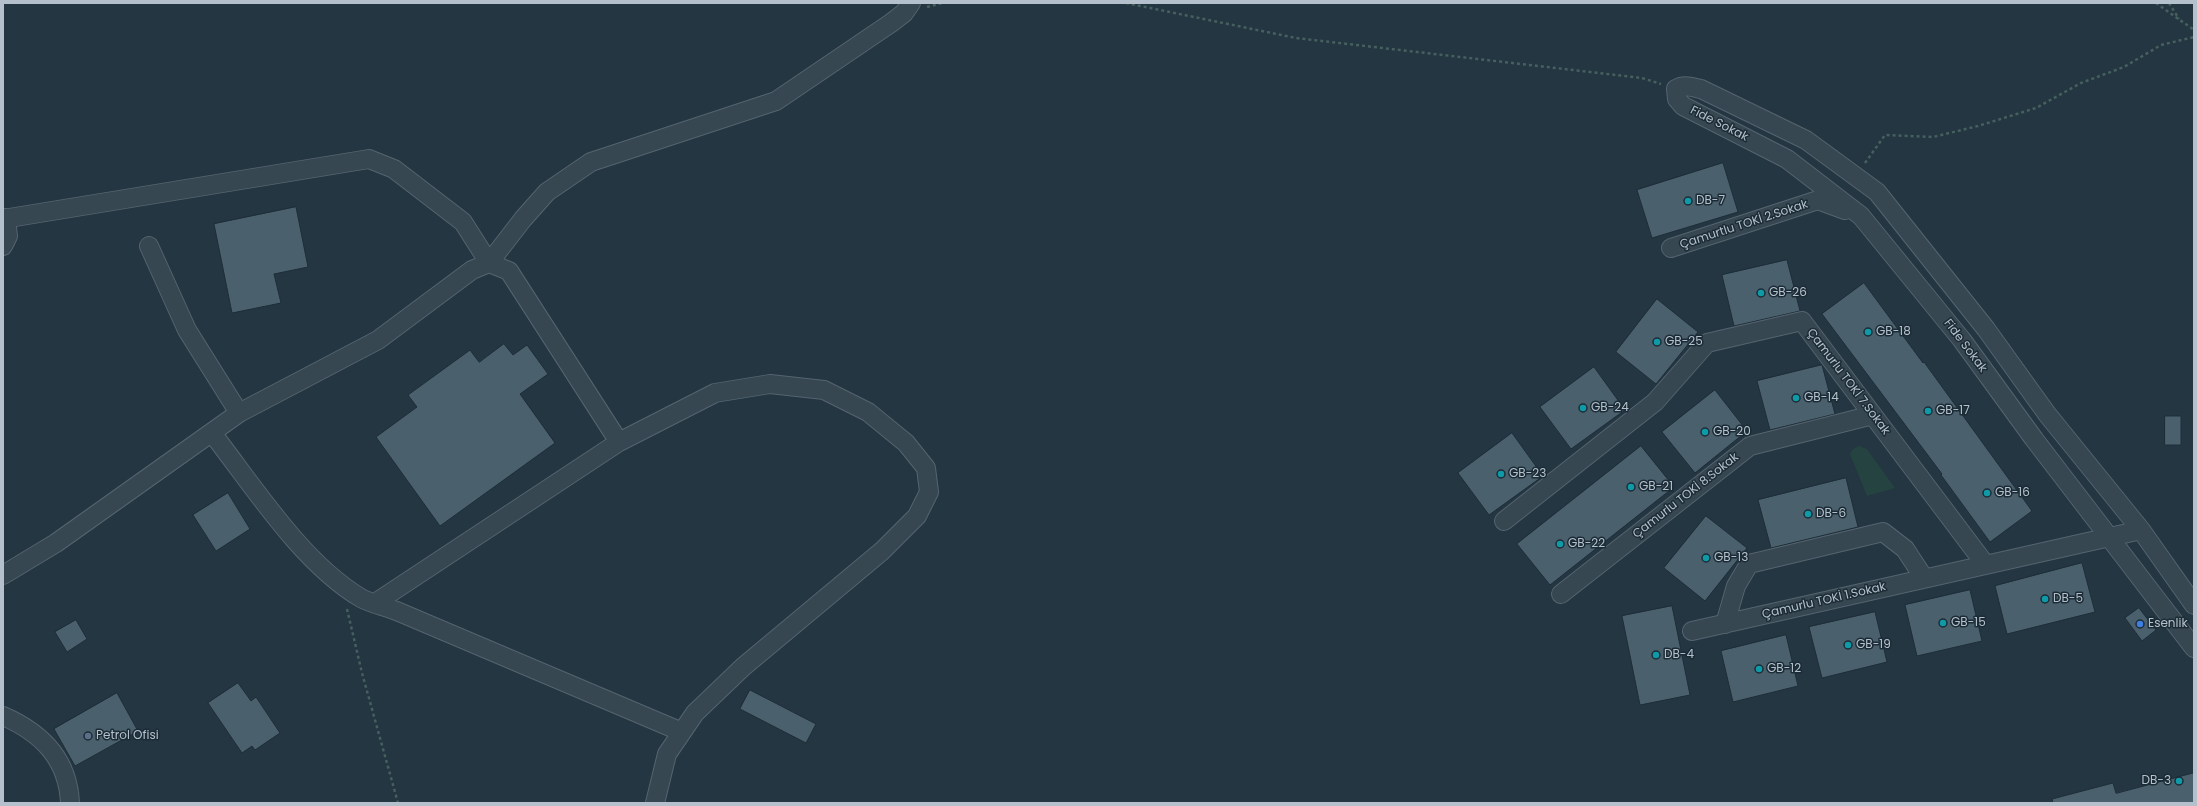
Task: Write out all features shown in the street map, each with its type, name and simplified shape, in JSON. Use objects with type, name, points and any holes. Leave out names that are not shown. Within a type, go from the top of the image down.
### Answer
[{"type":"street","points":[[3,575],[56,543],[212,434],[239,413],[378,340],[472,270],[489,263],[523,218],[547,192],[591,162],[776,102],[891,23],[904,13],[911,3]]},
{"type":"street","name":"Fide Sokak","points":[[2194,605],[2141,530],[2048,414],[1986,329],[1877,192],[1799,136],[1701,89],[1681,86],[1676,90],[1677,99],[1683,106],[1787,159],[1861,216],[1962,340],[2034,439],[2110,536],[2194,648]]},
{"type":"street","points":[[3,246],[8,236],[4,219],[369,159],[394,169],[463,222],[489,263],[509,271],[619,442]]},
{"type":"street","name":"Çamurtlu TOKİ 2.Sokak","points":[[1671,248],[1818,200],[1861,216]]},
{"type":"street","points":[[149,246],[187,330],[239,413]]},
{"type":"street","name":"Çamurlu TOKİ 7.Sokak","points":[[1504,521],[1655,402],[1707,343],[1802,321],[1985,564]]},
{"type":"street","points":[[375,603],[619,442],[715,393],[770,384],[824,390],[868,412],[906,443],[926,468],[929,492],[917,516],[882,551],[743,667],[695,713],[667,754],[655,803]]},
{"type":"street","name":"Çamurlu TOKİ 8.Sokak","points":[[1561,594],[1750,446],[1873,415]]},
{"type":"street","points":[[212,434],[304,551],[341,583],[362,598],[682,732]]},
{"type":"street","name":"Çamurlu TOKİ 1.Sokak","points":[[1692,631],[2141,530]]},
{"type":"street","points":[[1725,624],[1736,586],[1749,564],[1882,532],[1905,548],[1924,578]]},
{"type":"street","points":[[3,716],[32,731],[44,740],[66,776],[70,803]]},
{"type":"path","points":[[1126,3],[1296,38],[1642,78],[1676,90]]},
{"type":"path","points":[[2156,3],[2194,30]]},
{"type":"path","points":[[2169,3],[2180,21]]},
{"type":"path","points":[[1856,177],[1885,135],[1933,137],[1978,126],[2036,108],[2081,83],[2124,67],[2162,45],[2194,37]]},
{"type":"path","points":[[341,583],[362,673],[398,803]]},
{"type":"green space","points":[[1859,446],[1867,449],[1895,488],[1867,496],[1850,454],[1853,449]]},
{"type":"building","name":"DB-7","points":[[1723,163],[1738,212],[1652,238],[1637,190]]},
{"type":"building","points":[[296,207],[308,267],[274,274],[281,303],[232,313],[214,224]]},
{"type":"building","name":"GB-26","points":[[1787,260],[1800,311],[1734,326],[1722,275]]},
{"type":"building","points":[[1864,283],[1923,363],[1924,362],[2032,511],[1990,542],[1941,475],[1942,474],[1822,314]]},
{"type":"building","name":"GB-25","points":[[1657,299],[1698,332],[1656,384],[1616,352]]},
{"type":"building","points":[[504,344],[513,355],[527,345],[548,374],[520,394],[555,443],[440,526],[376,437],[417,407],[408,395],[470,350],[479,362]]},
{"type":"building","name":"GB-14","points":[[1822,365],[1835,414],[1770,430],[1757,381]]},
{"type":"building","name":"GB-24","points":[[1594,367],[1625,410],[1571,449],[1540,407]]},
{"type":"building","name":"GB-20","points":[[1715,390],[1747,431],[1695,473],[1662,432]]},
{"type":"building","points":[[2165,416],[2181,416],[2181,445],[2165,445]]},
{"type":"building","name":"GB-23","points":[[1512,433],[1543,476],[1489,515],[1458,473]]},
{"type":"building","points":[[1641,446],[1674,487],[1550,585],[1517,544]]},
{"type":"building","name":"DB-6","points":[[1846,478],[1858,527],[1771,548],[1758,500]]},
{"type":"building","points":[[228,493],[250,529],[216,551],[193,515]]},
{"type":"building","name":"GB-13","points":[[1706,516],[1747,548],[1705,601],[1664,568]]},
{"type":"building","name":"DB-5","points":[[2082,563],[2095,612],[2007,634],[1995,586]]},
{"type":"building","name":"GB-15","points":[[1970,590],[1982,641],[1917,656],[1905,605]]},
{"type":"building","name":"DB-4","points":[[1672,606],[1690,695],[1640,705],[1622,616]]},
{"type":"building","name":"Esenlik","points":[[2139,608],[2156,630],[2142,641],[2125,618]]},
{"type":"building","name":"GB-19","points":[[1875,612],[1887,662],[1822,678],[1809,627]]},
{"type":"building","points":[[76,620],[87,639],[67,652],[55,632]]},
{"type":"building","name":"GB-12","points":[[1786,635],[1798,686],[1733,702],[1721,651]]},
{"type":"building","points":[[238,683],[251,701],[256,697],[280,733],[255,750],[252,746],[242,753],[208,703]]},
{"type":"building","points":[[750,690],[816,724],[806,743],[740,709]]},
{"type":"building","points":[[117,693],[138,731],[75,766],[54,729]]},
{"type":"building","points":[[2194,773],[2194,803],[2053,803],[2052,799],[2113,783],[2116,793]]},
{"type":"place","name":"DB-7","points":[[1688,201]]},
{"type":"place","name":"GB-26","points":[[1761,293]]},
{"type":"place","name":"GB-18","points":[[1868,332]]},
{"type":"place","name":"GB-25","points":[[1657,342]]},
{"type":"place","name":"GB-14","points":[[1796,398]]},
{"type":"place","name":"GB-24","points":[[1583,408]]},
{"type":"place","name":"GB-17","points":[[1928,411]]},
{"type":"place","name":"GB-20","points":[[1705,432]]},
{"type":"place","name":"GB-23","points":[[1501,474]]},
{"type":"place","name":"GB-21","points":[[1631,487]]},
{"type":"place","name":"GB-16","points":[[1987,493]]},
{"type":"place","name":"DB-6","points":[[1808,514]]},
{"type":"place","name":"GB-22","points":[[1560,544]]},
{"type":"place","name":"GB-13","points":[[1706,558]]},
{"type":"place","name":"DB-5","points":[[2045,599]]},
{"type":"place","name":"GB-15","points":[[1943,623]]},
{"type":"place","name":"Esenlik","points":[[2140,624]]},
{"type":"place","name":"GB-19","points":[[1848,645]]},
{"type":"place","name":"DB-4","points":[[1656,655]]},
{"type":"place","name":"GB-12","points":[[1759,669]]},
{"type":"place","name":"Petrol Ofisi","points":[[88,736]]},
{"type":"place","name":"DB-3","points":[[2179,781]]}]
